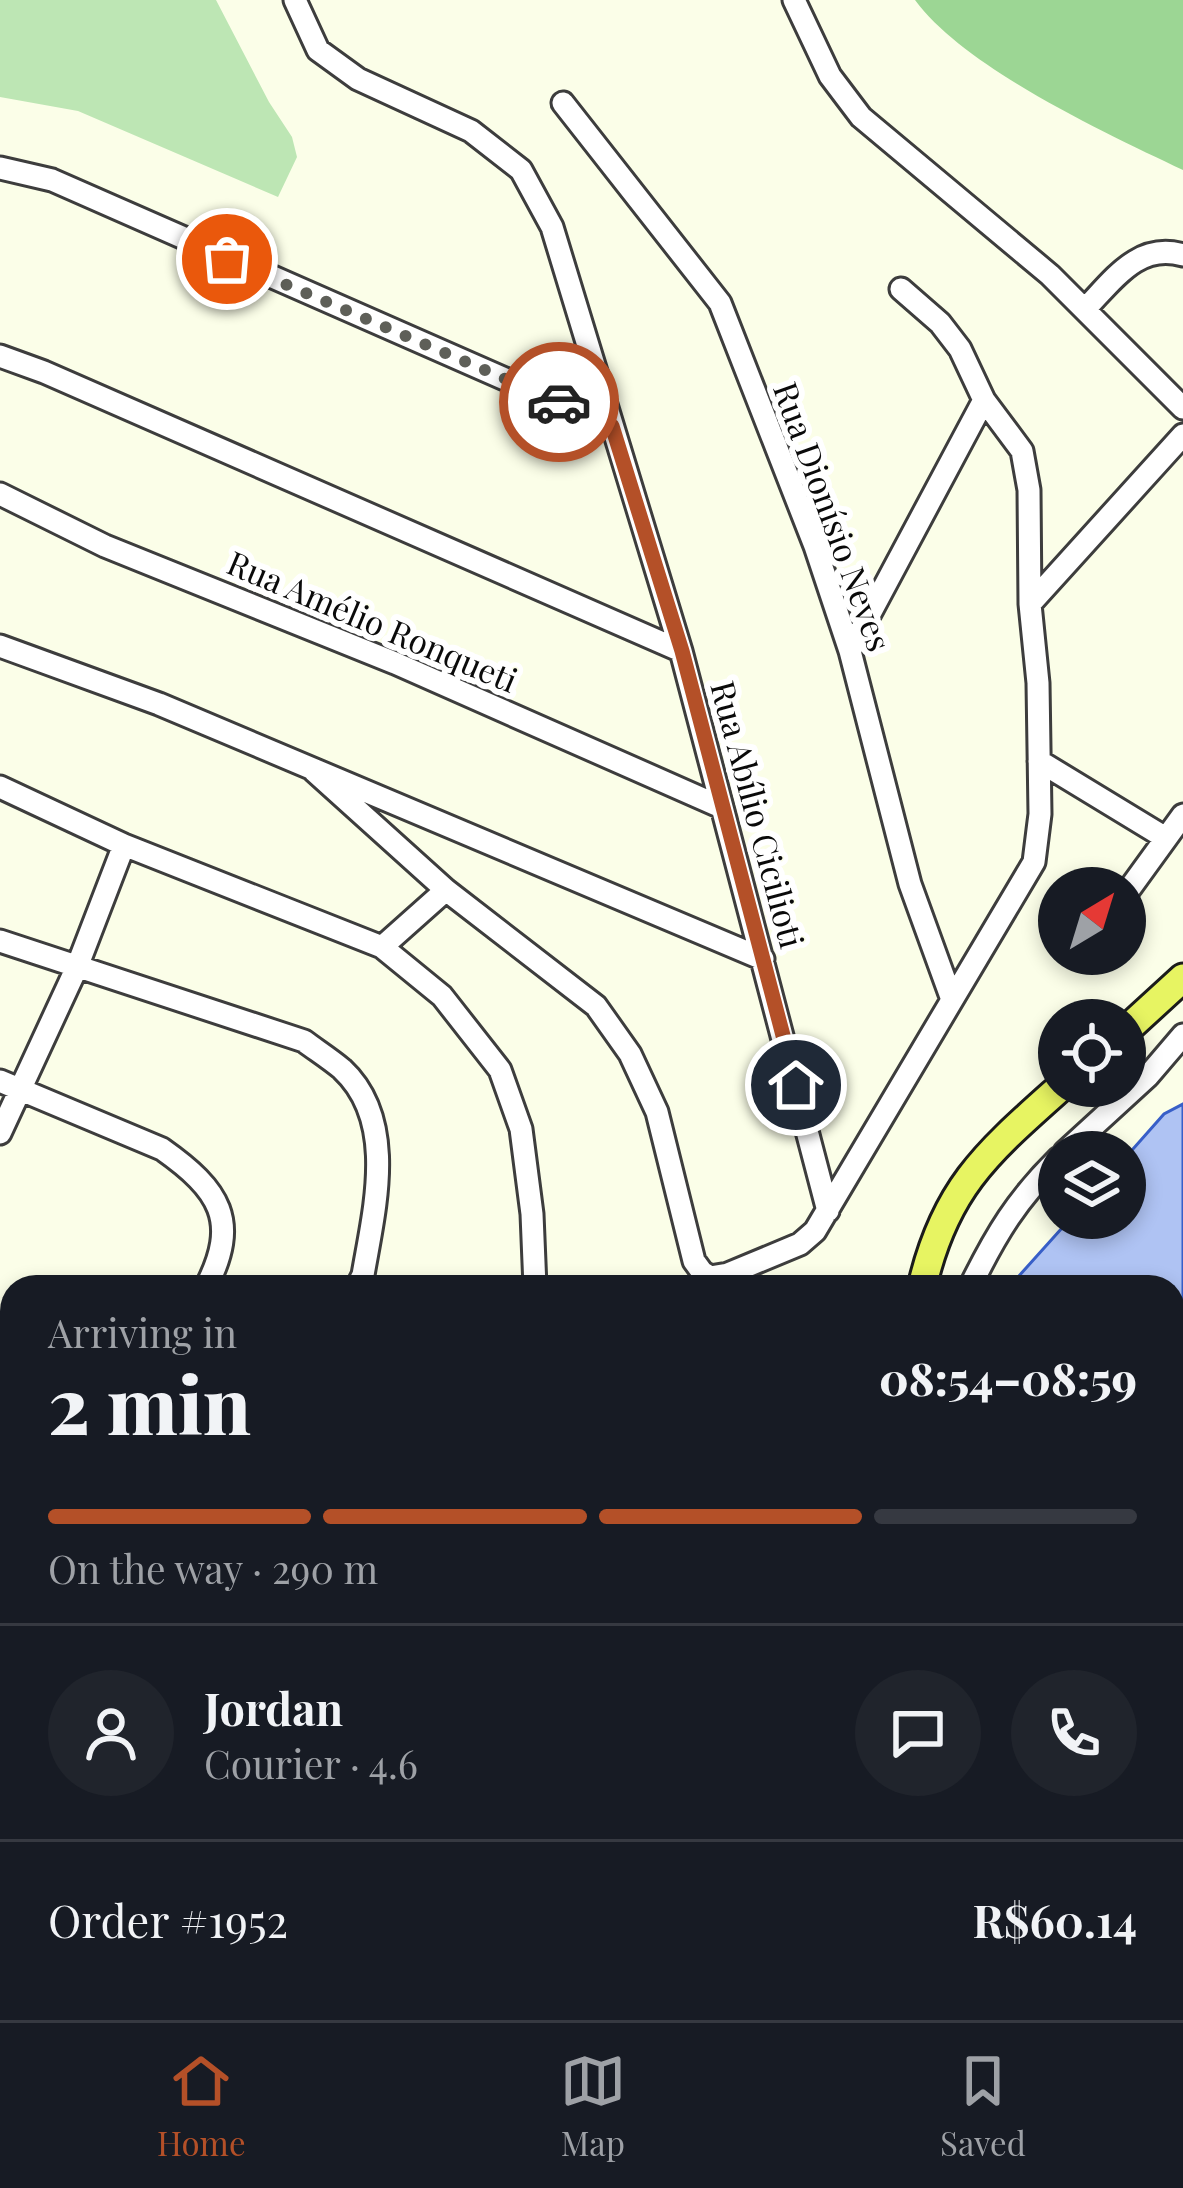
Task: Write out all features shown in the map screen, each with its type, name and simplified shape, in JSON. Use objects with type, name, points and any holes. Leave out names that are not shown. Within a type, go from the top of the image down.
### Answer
[{"type":"main road","points":[[1146,1012],[1183,978]]},
{"type":"main road","points":[[925,1275],[942,1217],[963,1183],[1039,1107]]},
{"type":"street","name":"Rua Abílio Cicilioti","points":[[295,0],[318,50],[358,79],[471,131],[520,170],[552,227],[682,651],[828,1211]]},
{"type":"street","points":[[794,0],[830,76],[861,117],[1086,308],[1183,408]]},
{"type":"street","name":"Rua Dionísio Neves","points":[[563,103],[720,303],[815,546],[850,651],[910,884],[951,997]]},
{"type":"street","points":[[0,168],[52,180],[612,426]]},
{"type":"street","points":[[1086,308],[1125,267],[1145,255],[1165,250],[1183,255]]},
{"type":"street","points":[[722,1275],[800,1244],[828,1211],[1034,862],[1040,814],[1038,682],[1030,604],[1029,490],[1022,451],[984,400],[960,350],[940,323],[901,290]]},
{"type":"street","points":[[0,356],[682,651]]},
{"type":"street","points":[[850,651],[984,400]]},
{"type":"street","points":[[1030,604],[1183,434]]},
{"type":"street","name":"Rua Amélio Ronqueti","points":[[0,494],[105,545],[395,663],[721,807]]},
{"type":"street","points":[[0,646],[159,704],[763,958]]},
{"type":"street","points":[[1039,761],[1164,837]]},
{"type":"street","points":[[314,772],[446,890],[596,1006],[630,1054],[657,1112],[694,1261],[706,1275]]},
{"type":"street","points":[[0,787],[124,844],[382,946],[442,996],[500,1070],[521,1129],[535,1275]]},
{"type":"street","points":[[1144,867],[1183,815]]},
{"type":"street","points":[[0,1133],[76,967],[124,844]]},
{"type":"street","points":[[382,946],[446,890]]},
{"type":"street","points":[[0,941],[304,1041],[344,1071],[367,1105],[380,1170],[363,1275]]},
{"type":"street","points":[[1088,1131],[1148,1076],[1183,1035]]},
{"type":"street","points":[[0,1081],[162,1150],[206,1186],[224,1226],[222,1255],[212,1275]]},
{"type":"street","points":[[976,1275],[1002,1224],[1038,1178]]},
{"type":"green space","points":[[0,0],[216,0],[292,137],[297,157],[278,197],[78,111],[0,97]]},
{"type":"green space","points":[[915,0],[1183,0],[1183,170],[1001,74],[967,50]]},
{"type":"water","points":[[1183,1104],[1183,1275],[1020,1275],[1052,1239],[1146,1239],[1146,1134],[1164,1114]]},
{"type":"way so far","points":[[227,259],[559,402]]},
{"type":"route","points":[[559,402],[612,426],[682,651],[796,1085]]}]
